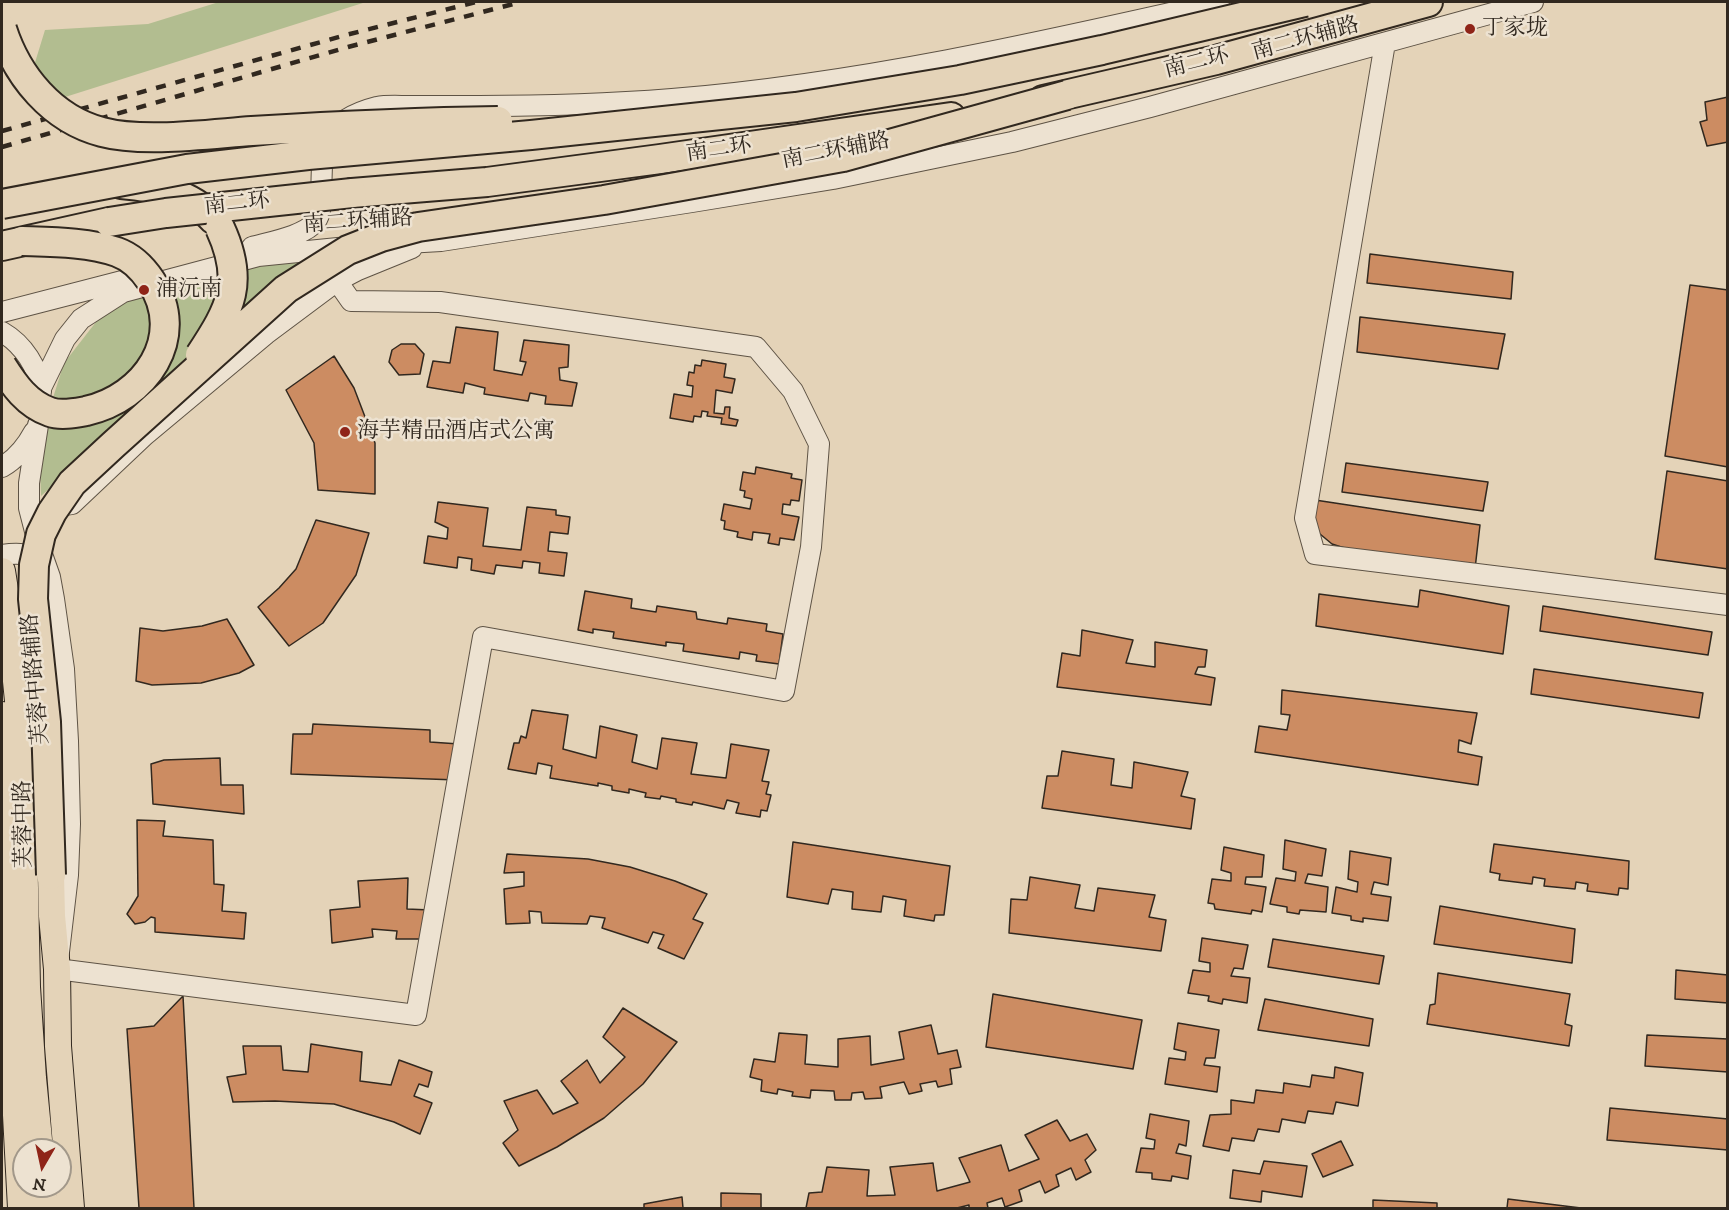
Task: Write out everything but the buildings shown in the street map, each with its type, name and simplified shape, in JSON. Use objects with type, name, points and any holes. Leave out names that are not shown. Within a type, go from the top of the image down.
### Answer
[{"type":"highway","name":"南二环","points":[[2,204],[187,169],[308,154],[531,135],[796,107],[960,80],[1102,50],[1305,2]]},
{"type":"highway","name":"南二环","points":[[12,244],[109,222],[166,213],[341,194],[487,182],[917,122],[1068,95],[1216,60],[1428,2]]},
{"type":"highway","points":[[2,29],[20,71],[36,91],[56,108],[75,121],[102,132],[133,137],[199,135],[369,123],[668,120]]},
{"type":"highway","points":[[51,875],[46,722],[33,598],[34,565],[41,534],[52,512],[72,483],[286,289],[348,250],[381,237],[418,227],[604,200],[843,156],[1068,95]]},
{"type":"highway","points":[[113,184],[170,191],[190,201],[208,214],[220,228],[232,258],[233,285],[230,300],[214,335],[174,391]]},
{"type":"highway","points":[[2,366],[20,392],[33,403],[51,412],[73,414],[98,408],[120,398],[140,382],[153,364],[163,342],[166,319],[158,291],[136,263],[118,252],[90,247],[12,244]]},
{"type":"main road","name":"芙蓉中路","points":[[2,571],[10,622],[22,740],[27,987],[21,1209]]},
{"type":"main road","name":"芙蓉中路","points":[[2,715],[23,1078]]},
{"type":"main road","points":[[51,875],[57,969],[58,1046],[71,1209]]},
{"type":"main road","points":[[23,1078],[37,1138]]},
{"type":"street","name":"南二环辅路","points":[[2,312],[187,265],[303,231],[316,221],[320,210],[325,144],[333,131],[358,112],[381,106],[513,106],[615,102],[802,86],[920,66],[1219,2]]},
{"type":"street","name":"南二环辅路","points":[[41,388],[64,339],[81,319],[123,292],[258,256],[319,249],[441,241],[833,179],[1011,142],[1150,107],[1533,2]]},
{"type":"street","points":[[1385,43],[1305,518],[1315,554],[1728,605]]},
{"type":"street","points":[[29,508],[62,507],[72,504],[145,435],[266,334],[337,281],[393,255],[441,241]]},
{"type":"street","points":[[57,969],[416,1015],[483,637],[784,691],[811,547],[819,444],[793,391],[756,347],[440,302],[351,301],[337,281]]},
{"type":"street","points":[[2,332],[24,350],[35,368],[41,388]]},
{"type":"street","name":"芙蓉中路辅路","points":[[41,388],[42,406],[29,483],[29,508],[50,577],[64,669],[69,812],[68,875],[57,969]]},
{"type":"street","points":[[2,466],[10,462],[27,446],[38,425]]},
{"type":"street","points":[[2,555],[29,555],[40,561],[50,577]]},
{"type":"green space","points":[[219,2],[366,2],[62,98],[33,69],[45,30],[148,24]]},
{"type":"green space","points":[[306,260],[41,496],[39,442],[64,363],[103,313],[146,292],[222,272]]},
{"type":"railway","points":[[2,131],[346,35],[476,2]]},
{"type":"railway","points":[[2,147],[348,47],[521,2]]},
{"type":"place","name":"丁家垅","points":[[1470,29]]},
{"type":"place","name":"浦沅南","points":[[144,290]]},
{"type":"place","name":"海芋精品酒店式公寓","points":[[345,432]]}]
